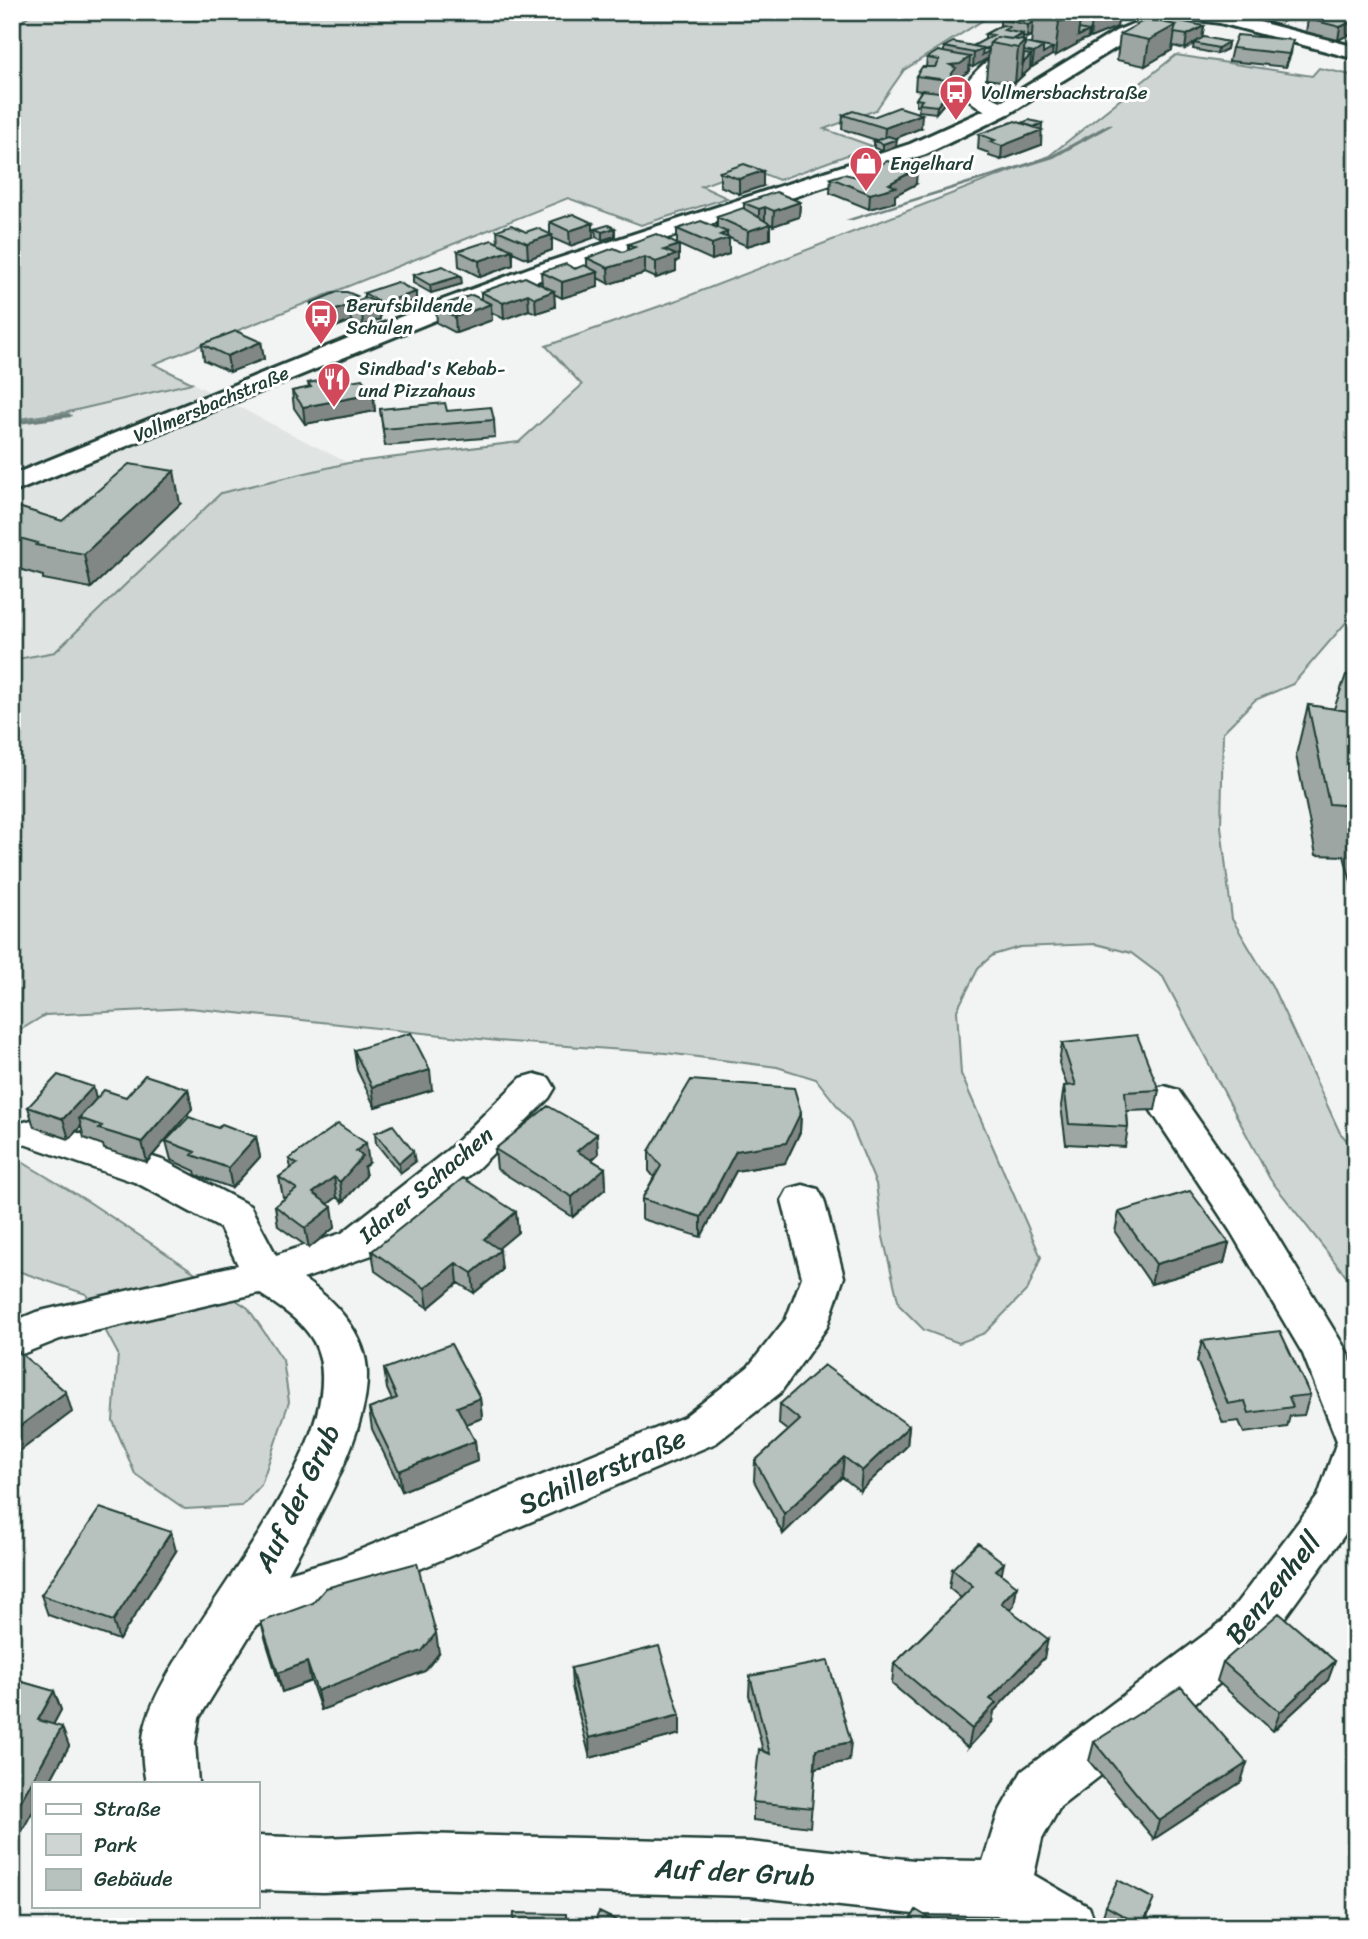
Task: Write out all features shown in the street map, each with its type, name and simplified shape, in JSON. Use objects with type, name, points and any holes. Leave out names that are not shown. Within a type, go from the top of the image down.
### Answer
[{"type":"main road","name":"Vollmersbachstraße","points":[[1123,35],[1148,12]]},
{"type":"main road","points":[[1222,12],[1268,30]]},
{"type":"main road","name":"Vollmersbachstraße","points":[[12,485],[446,307],[540,272],[918,149],[1003,109],[1123,35],[1179,13]]},
{"type":"main road","points":[[1179,13],[1268,30],[1356,53]]},
{"type":"street","points":[[1003,109],[982,102],[971,91],[976,79],[995,63],[1100,12]]},
{"type":"street","name":"Idarer Schachen","points":[[265,1275],[357,1244],[463,1159],[535,1088]]},
{"type":"street","points":[[1164,1100],[1246,1221],[1324,1350],[1356,1433]]},
{"type":"street","points":[[12,1340],[52,1324],[265,1275],[235,1217],[151,1172],[35,1133]]},
{"type":"street","name":"Schillerstraße","points":[[240,1608],[346,1578],[700,1430],[764,1380],[806,1327],[823,1277],[803,1200]]},
{"type":"street","name":"Auf der Grub","points":[[172,1782],[168,1758],[170,1728],[193,1679],[279,1542],[324,1454],[340,1413],[345,1373],[334,1336],[302,1299],[265,1275]]},
{"type":"street","name":"Benzenhell","points":[[1003,1888],[1017,1832],[1041,1788],[1241,1637],[1339,1505],[1356,1450]]},
{"type":"street","name":"Auf der Grub","points":[[259,1863],[323,1865],[419,1861],[750,1869],[914,1887],[1003,1888]]},
{"type":"street","points":[[1003,1888],[1069,1927]]},
{"type":"shaded area","points":[[192,383],[348,463],[221,493],[55,652],[12,660],[12,420],[68,412]]},
{"type":"green space","points":[[33,12],[1001,12],[985,19],[904,70],[876,110],[824,129],[872,146],[779,180],[749,168],[701,186],[727,198],[641,225],[568,198],[154,364],[192,383],[68,412],[12,420],[12,30]]},
{"type":"green space","points":[[1176,55],[1312,76],[1319,68],[1356,76],[1356,611],[1293,684],[1255,700],[1223,732],[1221,826],[1232,919],[1272,986],[1340,1133],[1356,1150],[1356,1289],[1270,1179],[1163,977],[1131,953],[1096,944],[1020,947],[993,955],[979,967],[957,1010],[961,1074],[1041,1257],[1028,1289],[985,1333],[959,1343],[924,1330],[899,1305],[883,1237],[876,1184],[850,1122],[816,1079],[777,1067],[666,1053],[498,1041],[190,1008],[45,1015],[12,1035],[12,660],[55,652],[221,493],[348,463],[519,442],[582,385],[546,346],[683,298],[1049,156]]},
{"type":"green space","points":[[12,1156],[89,1202],[248,1308],[283,1360],[289,1402],[261,1485],[242,1506],[185,1509],[135,1474],[113,1421],[118,1354],[86,1294],[12,1269]]},
{"type":"building","points":[[1040,12],[1075,12],[1059,21],[1034,15]]},
{"type":"building","points":[[1324,12],[1356,20],[1340,27],[1308,19]]},
{"type":"building","points":[[1007,14],[1034,20],[1028,25],[1000,19]]},
{"type":"building","points":[[1160,17],[1204,26],[1187,35],[1174,33],[1176,25],[1153,20]]},
{"type":"building","points":[[1147,19],[1176,25],[1149,40],[1120,34]]},
{"type":"building","points":[[1002,25],[1009,27],[1004,30],[1023,34],[1013,39],[997,37],[985,49],[989,51],[982,55],[983,48],[973,46],[993,35],[985,34]]},
{"type":"building","points":[[1079,29],[1089,31],[1078,36]]},
{"type":"building","points":[[1237,35],[1293,40],[1289,54],[1232,48]]},
{"type":"building","points":[[997,37],[1025,41],[1018,48],[990,43]]},
{"type":"building","points":[[1204,37],[1228,42],[1218,48],[1194,43]]},
{"type":"building","points":[[953,42],[983,48],[974,53],[944,47]]},
{"type":"building","points":[[1025,43],[1043,47],[1034,53],[1024,51]]},
{"type":"building","points":[[1035,45],[1053,48],[1043,54],[1043,47]]},
{"type":"building","points":[[938,51],[970,57],[960,64],[950,65],[956,68],[947,80],[916,76],[922,67],[935,67],[939,60],[927,58]]},
{"type":"building","points":[[1024,54],[1031,55],[1023,63]]},
{"type":"building","points":[[922,90],[948,93],[937,106],[919,104],[922,100],[916,99]]},
{"type":"building","points":[[899,107],[922,114],[885,128],[843,115],[853,111],[873,117]]},
{"type":"building","points":[[1029,120],[1042,123],[1034,127],[1022,123]]},
{"type":"building","points":[[1015,121],[1042,130],[1002,146],[979,134]]},
{"type":"building","points":[[888,136],[897,139],[883,144],[874,141]]},
{"type":"building","points":[[887,161],[917,169],[889,184],[896,187],[870,194],[831,178],[844,174],[857,177]]},
{"type":"building","points":[[744,164],[763,171],[739,179],[720,172]]},
{"type":"building","points":[[776,192],[800,202],[774,211],[744,203]]},
{"type":"building","points":[[743,208],[770,224],[748,231],[717,217]]},
{"type":"building","points":[[573,214],[593,223],[569,231],[550,222]]},
{"type":"building","points":[[701,221],[727,232],[720,235],[729,238],[712,244],[677,229]]},
{"type":"building","points":[[511,225],[526,232],[537,228],[552,235],[527,243],[497,230]]},
{"type":"building","points":[[608,225],[615,228],[602,232],[595,229]]},
{"type":"building","points":[[656,234],[679,245],[664,250],[676,255],[656,262],[645,257],[608,268],[587,258],[614,248],[623,252],[635,247],[628,244]]},
{"type":"building","points":[[492,240],[512,250],[479,261],[458,251]]},
{"type":"building","points":[[566,264],[575,269],[584,265],[598,272],[562,282],[541,272]]},
{"type":"building","points":[[443,266],[461,276],[430,285],[413,275]]},
{"type":"building","points":[[525,277],[554,291],[535,298],[528,294],[503,303],[481,292]]},
{"type":"building","points":[[397,282],[416,292],[382,303],[364,293]]},
{"type":"building","points":[[337,292],[357,296],[352,298],[357,301],[366,298],[379,303],[362,310],[349,305],[331,312],[311,303]]},
{"type":"building","points":[[472,295],[491,304],[455,317],[436,307]]},
{"type":"building","points":[[236,331],[261,342],[227,356],[202,344]]},
{"type":"building","points":[[345,376],[350,381],[362,379],[373,394],[303,407],[292,391],[311,387],[308,383]]},
{"type":"building","points":[[445,403],[447,411],[491,407],[494,420],[383,429],[380,409]]},
{"type":"building","points":[[129,464],[174,471],[84,554],[36,545],[38,543],[12,536],[12,505],[62,521]]},
{"type":"building","points":[[1346,675],[1356,677],[1356,712],[1334,709]]},
{"type":"building","points":[[1308,705],[1356,712],[1356,806],[1329,804]]},
{"type":"building","points":[[411,1033],[430,1070],[372,1087],[354,1050]]},
{"type":"building","points":[[1137,1035],[1159,1090],[1125,1092],[1128,1127],[1069,1124],[1064,1086],[1076,1085],[1062,1043]]},
{"type":"building","points":[[58,1075],[93,1087],[63,1119],[28,1107]]},
{"type":"building","points":[[145,1075],[188,1089],[142,1142],[99,1129],[102,1126],[79,1118],[104,1090],[126,1097]]},
{"type":"building","points":[[691,1080],[794,1088],[801,1112],[786,1143],[736,1151],[701,1217],[642,1199],[661,1166],[649,1151]]},
{"type":"building","points":[[548,1106],[597,1134],[577,1151],[605,1168],[572,1197],[495,1149]]},
{"type":"building","points":[[189,1117],[218,1128],[222,1124],[256,1137],[228,1168],[192,1155],[195,1152],[166,1141]]},
{"type":"building","points":[[338,1124],[366,1143],[356,1151],[363,1156],[340,1182],[334,1177],[313,1193],[332,1207],[305,1228],[275,1206],[297,1189],[279,1177],[297,1164],[289,1159]]},
{"type":"building","points":[[393,1125],[413,1151],[399,1163],[375,1133]]},
{"type":"building","points":[[463,1178],[516,1212],[484,1239],[500,1250],[472,1273],[456,1263],[425,1288],[372,1251]]},
{"type":"building","points":[[1190,1191],[1229,1243],[1156,1264],[1119,1212]]},
{"type":"building","points":[[1280,1331],[1310,1395],[1289,1397],[1293,1407],[1249,1413],[1245,1401],[1228,1404],[1202,1341]]},
{"type":"building","points":[[451,1344],[480,1398],[457,1407],[475,1441],[399,1471],[369,1409],[397,1398],[384,1369]]},
{"type":"building","points":[[12,1346],[66,1392],[12,1432]]},
{"type":"building","points":[[824,1365],[909,1426],[862,1471],[844,1457],[784,1514],[755,1461],[800,1420],[780,1404]]},
{"type":"building","points":[[100,1508],[171,1532],[113,1621],[41,1595]]},
{"type":"building","points":[[978,1543],[1004,1563],[996,1570],[1017,1586],[1001,1603],[1048,1639],[990,1699],[996,1703],[972,1729],[894,1664],[973,1586],[952,1569]]},
{"type":"building","points":[[417,1563],[436,1633],[422,1651],[317,1691],[307,1662],[278,1673],[261,1622],[313,1603],[326,1588]]},
{"type":"building","points":[[1279,1613],[1335,1661],[1280,1712],[1223,1662]]},
{"type":"building","points":[[659,1646],[680,1715],[589,1738],[571,1668]]},
{"type":"building","points":[[828,1661],[851,1742],[816,1749],[812,1808],[753,1802],[759,1749],[770,1754],[750,1676]]},
{"type":"building","points":[[12,1679],[54,1691],[38,1720],[62,1727],[14,1813],[12,1812]]},
{"type":"building","points":[[1181,1687],[1247,1763],[1159,1821],[1094,1742]]},
{"type":"building","points":[[1118,1880],[1154,1899],[1142,1926],[1106,1906]]},
{"type":"building","points":[[916,1910],[944,1927],[906,1927]]},
{"type":"building","points":[[599,1912],[630,1927],[592,1927]]},
{"type":"building","points":[[514,1913],[566,1914],[566,1927],[513,1927]]},
{"type":"waterway","points":[[848,220],[1052,157],[1110,125]]},
{"type":"waterway","points":[[12,423],[68,415]]},
{"type":"place","name":"Vollmersbachstraße","points":[[956,122]]},
{"type":"place","name":"Engelhard","points":[[866,193]]},
{"type":"place","name":"Berufsbildende Schulen","points":[[321,346]]},
{"type":"place","name":"Sindbad's Kebab- und Pizzahaus","points":[[334,409]]}]
